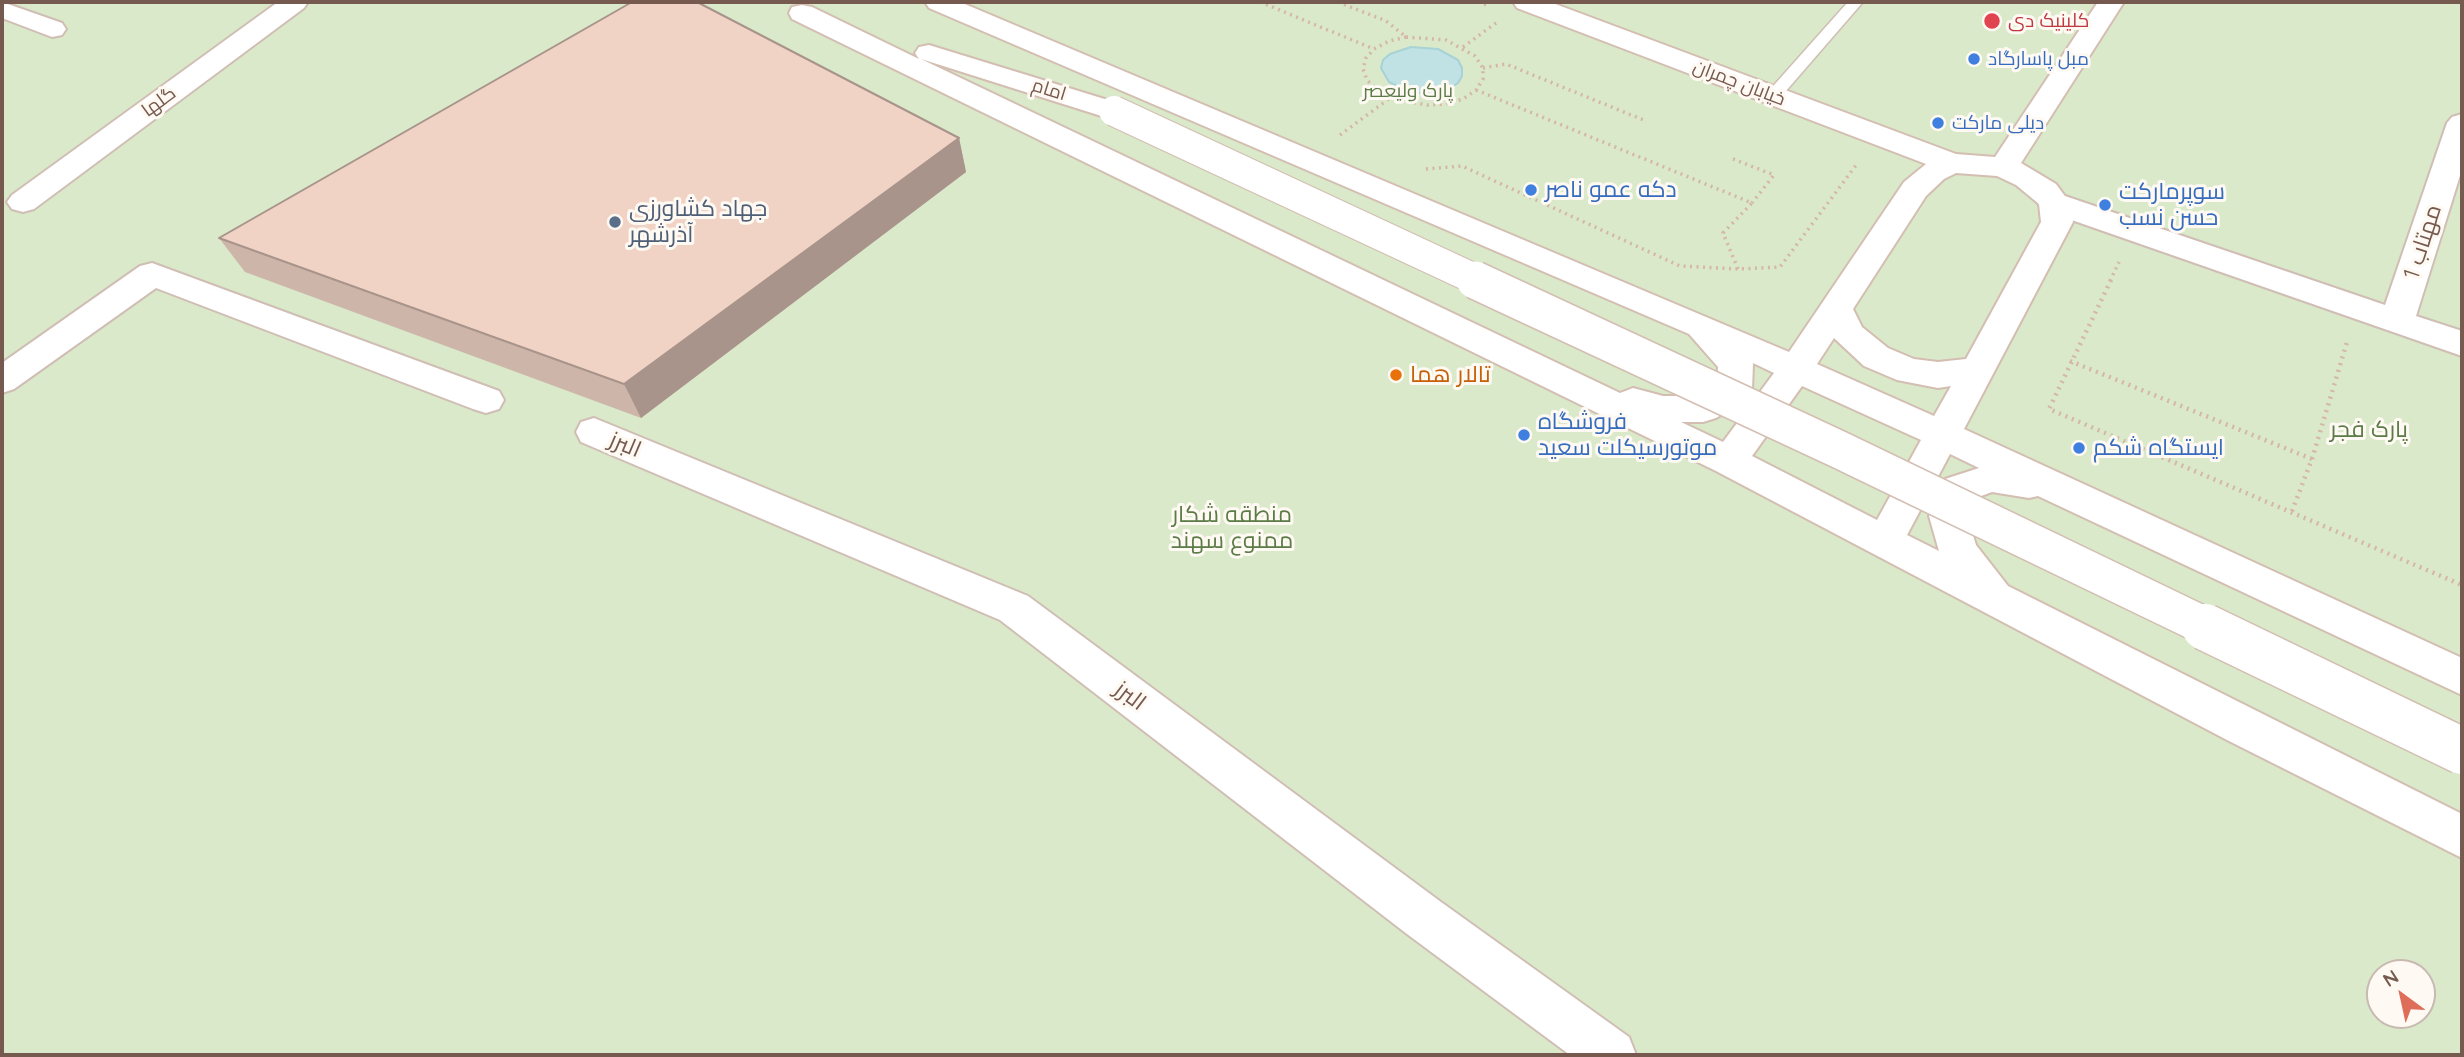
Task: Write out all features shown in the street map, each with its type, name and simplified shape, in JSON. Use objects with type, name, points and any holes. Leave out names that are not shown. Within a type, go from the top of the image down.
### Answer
[{"type":"main road","name":"گلها","points":[[23,202],[295,2]]},
{"type":"main road","name":"امام","points":[[926,2],[1114,111]]},
{"type":"main road","points":[[939,2],[1683,318],[1943,435],[2462,677]]},
{"type":"main road","name":"خیابان چمران","points":[[1526,2],[1952,163]]},
{"type":"main road","points":[[2003,167],[2111,2]]},
{"type":"main road","name":"امام","points":[[790,8],[1114,111]]},
{"type":"main road","points":[[790,8],[1729,461],[2242,727],[2462,836]]},
{"type":"main road","points":[[2,9],[52,29]]},
{"type":"main road","points":[[1114,111],[1840,450],[2462,751]]},
{"type":"main road","name":"مهتاب 1","points":[[2397,321],[2462,123]]},
{"type":"main road","points":[[1729,461],[1796,369],[1915,189],[1933,172],[1952,163],[2003,167],[2045,191],[2054,203],[2057,222],[1885,541]]},
{"type":"main road","points":[[2054,203],[2462,344]]},
{"type":"main road","points":[[2,380],[152,274],[486,400]]},
{"type":"main road","points":[[1835,308],[1849,335],[1876,356],[1909,371],[1938,375],[1977,370]]},
{"type":"main road","points":[[1577,386],[1663,409],[1703,409],[1734,391],[1736,365],[1715,340],[1683,318]]},
{"type":"main road","name":"البرز","points":[[594,432],[1014,608],[1424,918],[1611,1055]]},
{"type":"main road","points":[[1998,600],[1958,551],[1948,516],[1958,489],[1992,478],[2062,490]]},
{"type":"lane","points":[[1773,96],[1856,2]]},
{"type":"path","points":[[1260,2],[1374,49]]},
{"type":"path","points":[[1338,2],[1386,21],[1406,37]]},
{"type":"path","points":[[1478,2],[1498,10]]},
{"type":"path","points":[[1406,37],[1426,37],[1463,47],[1475,56],[1483,68],[1483,79],[1476,90],[1446,104],[1427,105],[1390,98],[1376,89],[1367,80],[1363,69],[1366,58],[1374,49],[1389,41],[1406,37]]},
{"type":"path","points":[[1483,68],[1506,64],[1646,121]]},
{"type":"path","points":[[1476,90],[1752,203]]},
{"type":"path","points":[[1332,141],[1390,98]]},
{"type":"path","points":[[1733,159],[1774,175],[1723,233],[1738,269],[1780,267],[1860,161]]},
{"type":"path","points":[[2123,256],[2049,409],[2292,510],[2462,585]]},
{"type":"path","points":[[2292,510],[2312,459],[2348,340]]},
{"type":"path","points":[[2070,361],[2312,459]]},
{"type":"green space","name":"منطقه شکار ممنوع سهند","points":[[2,2],[2462,2],[2462,1055],[2,1055]]},
{"type":"water","points":[[1411,47],[1438,49],[1458,60],[1462,76],[1458,83],[1449,89],[1423,93],[1410,92],[1389,82],[1381,68],[1383,60],[1390,54]]},
{"type":"building","name":"جهاد کشاورزی آذرشهر","points":[[632,2],[697,2],[959,138],[624,384],[219,238]]},
{"type":"place","name":"کلینیک دی","points":[[1992,21]]},
{"type":"place","name":"مبل پاسارگاد","points":[[1974,59]]},
{"type":"place","name":"دیلی مارکت","points":[[1938,123]]},
{"type":"place","name":"دکه عمو ناصر","points":[[1531,190]]},
{"type":"place","name":"سوپرمارکت حسن نسب","points":[[2105,205]]},
{"type":"place","name":"جهاد کشاورزی آذرشهر","points":[[615,222]]},
{"type":"place","name":"تالار هما","points":[[1396,375]]},
{"type":"place","name":"فروشگاه موتورسیکلت سعید","points":[[1524,435]]},
{"type":"place","name":"ایستگاه شکم","points":[[2079,448]]},
{"type":"park label","name":"پارک ولیعصر","points":[[1408,91]]},
{"type":"park label","name":"پارک فجر","points":[[2369,430]]}]
